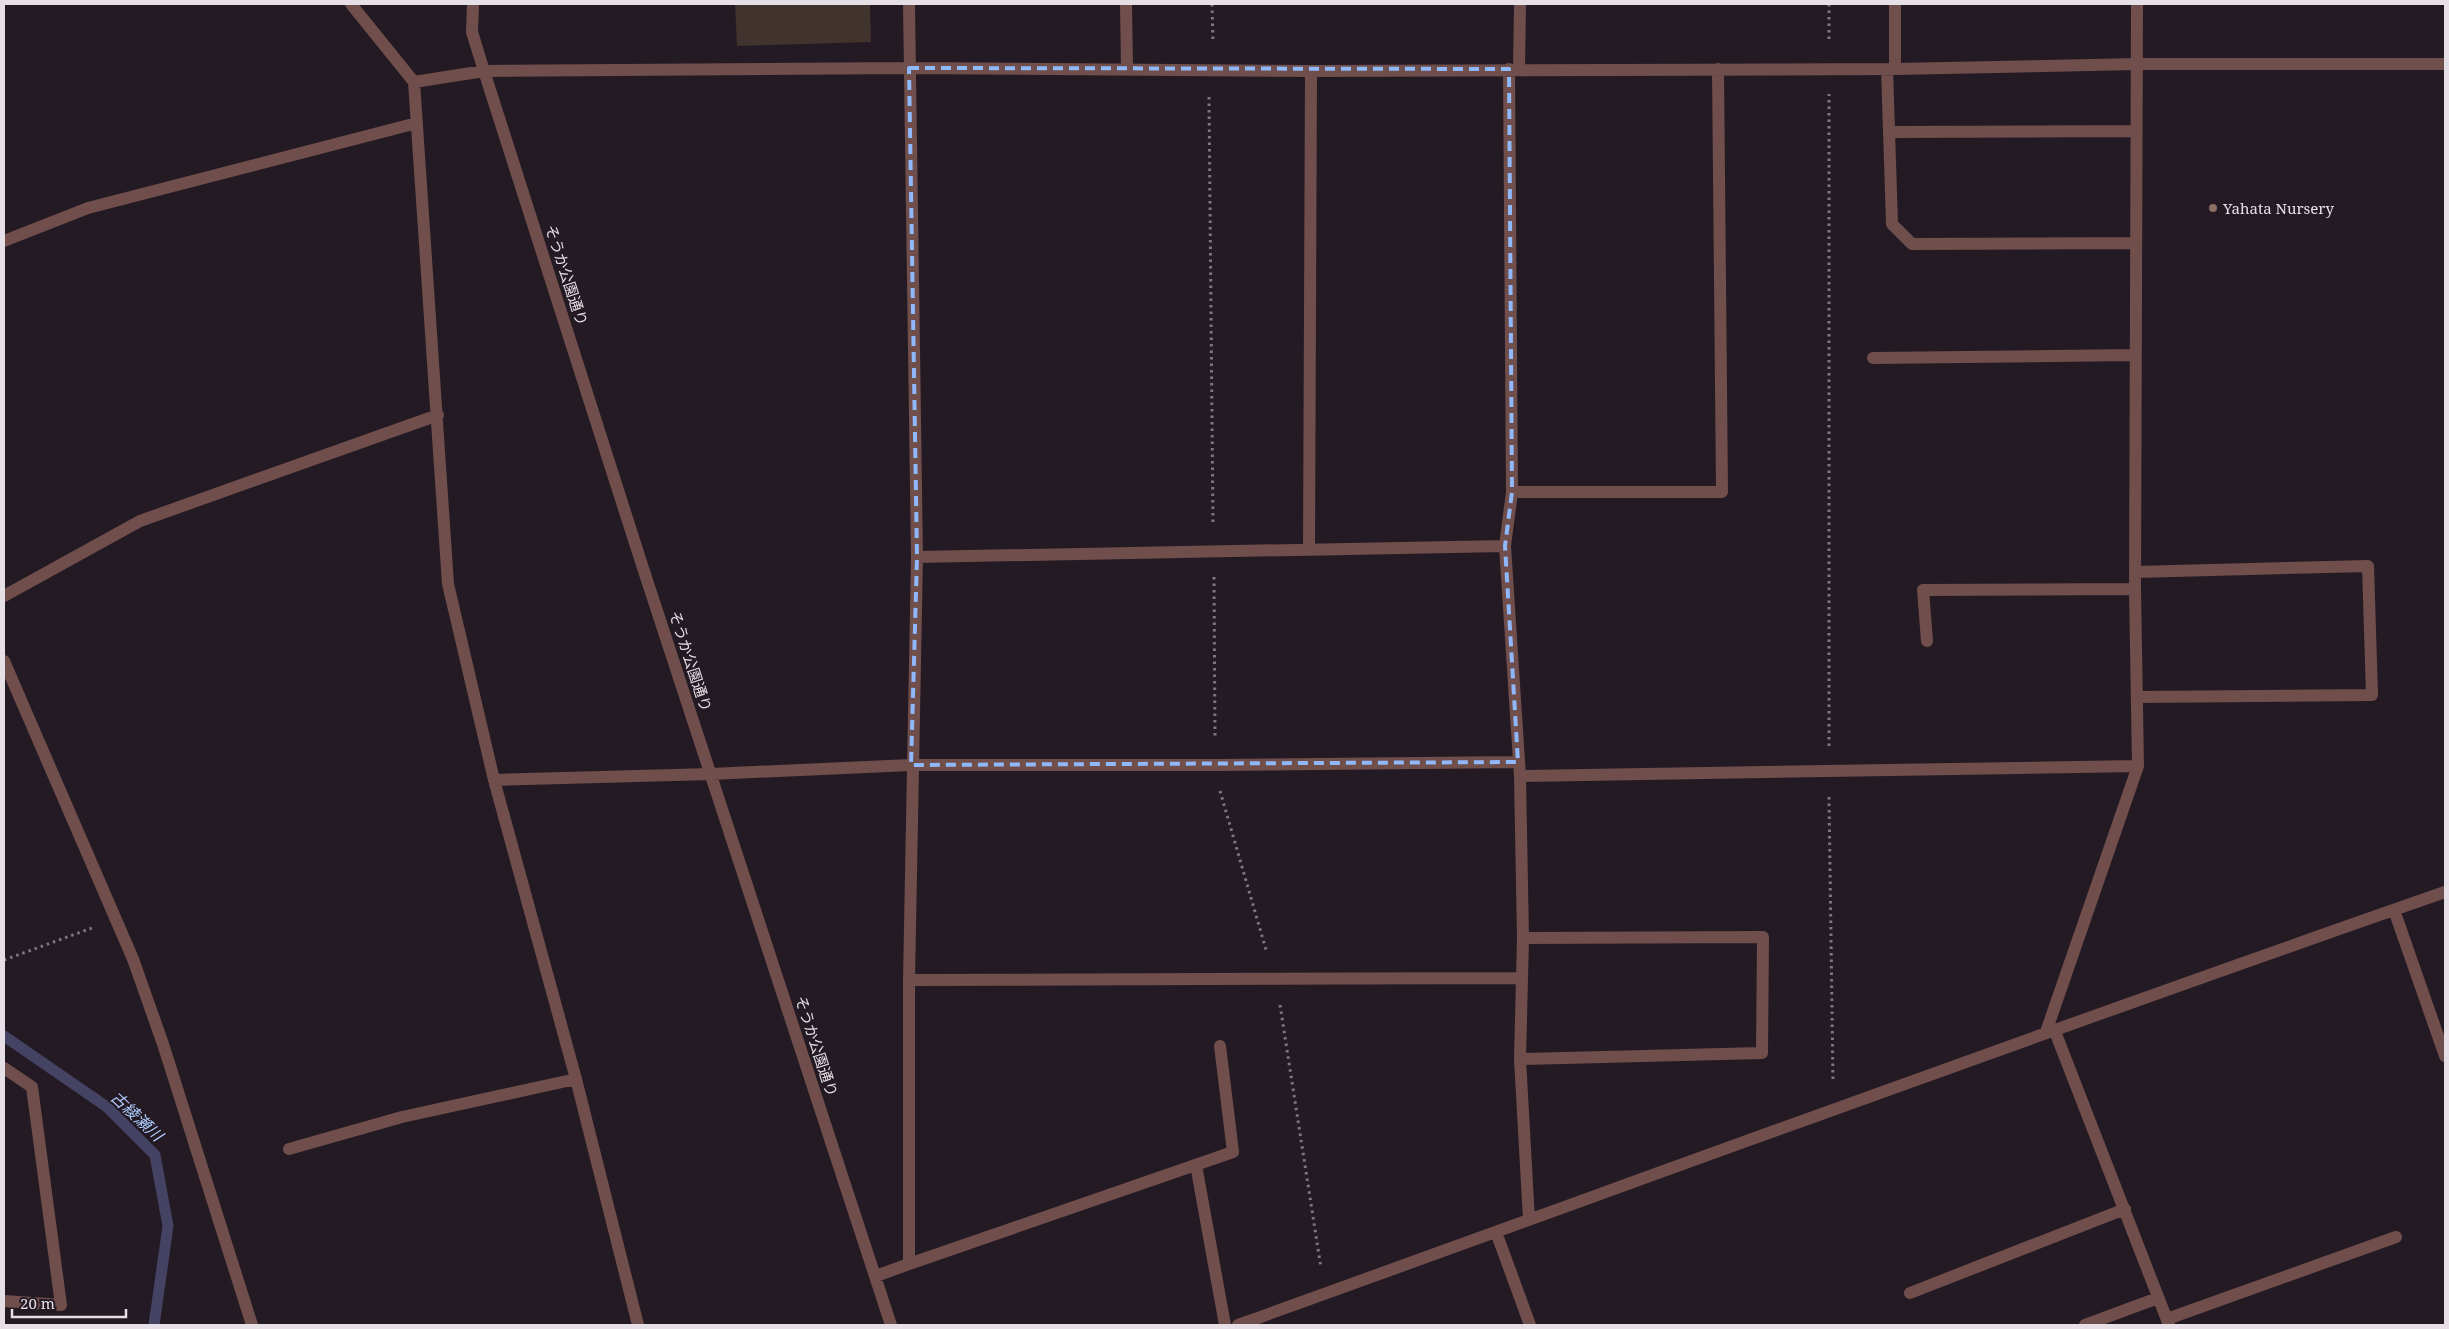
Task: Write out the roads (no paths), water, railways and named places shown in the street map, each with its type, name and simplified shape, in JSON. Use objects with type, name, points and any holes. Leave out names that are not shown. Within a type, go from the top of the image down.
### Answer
[{"type":"street","points":[[351,4],[414,82],[448,584],[494,780],[576,1079],[638,1325]]},
{"type":"street","name":"そうか公園通り","points":[[473,4],[472,32],[484,71],[891,1325]]},
{"type":"street","points":[[909,4],[917,557],[911,765],[909,980],[910,1264]]},
{"type":"street","points":[[1126,4],[1127,68]]},
{"type":"street","points":[[1520,4],[1514,69],[1512,492],[1505,546],[1520,776],[1524,938],[1521,978],[1520,1059],[1529,1220]]},
{"type":"street","points":[[1895,4],[1889,132],[1892,224],[1912,244],[2136,243]]},
{"type":"street","points":[[2136,4],[2135,589],[2138,766],[2050,1030],[2125,1210],[2168,1322],[2396,1236]]},
{"type":"street","points":[[414,82],[484,71],[909,68],[1127,68],[1311,71],[1891,69],[2137,64],[2445,64]]},
{"type":"street","points":[[1512,492],[1722,492],[1718,69]]},
{"type":"street","points":[[1310,550],[1311,71]]},
{"type":"street","points":[[4,241],[88,208],[417,123]]},
{"type":"street","points":[[1889,132],[2136,131]]},
{"type":"street","points":[[1873,358],[2135,355]]},
{"type":"street","points":[[4,596],[140,521],[438,415]]},
{"type":"street","points":[[917,557],[1505,546]]},
{"type":"street","points":[[2135,572],[2368,566],[2372,695],[2137,697]]},
{"type":"street","points":[[1927,641],[1923,590],[2135,589]]},
{"type":"street","points":[[4,661],[133,959],[163,1044],[252,1325]]},
{"type":"street","points":[[494,780],[711,774],[911,765],[1216,765],[1518,762]]},
{"type":"street","points":[[1520,776],[2138,766]]},
{"type":"street","points":[[1238,1325],[1834,1111],[2050,1030],[2445,892]]},
{"type":"street","points":[[2394,910],[2445,1056]]},
{"type":"street","points":[[1520,1059],[1762,1053],[1763,937],[1524,938]]},
{"type":"street","points":[[909,980],[1521,978]]},
{"type":"street","points":[[876,1276],[1233,1152],[1220,1046]]},
{"type":"street","points":[[4,1068],[32,1087],[61,1305],[4,1301]]},
{"type":"street","points":[[289,1150],[402,1117],[576,1079]]},
{"type":"street","points":[[1196,1165],[1225,1325]]},
{"type":"street","points":[[1910,1293],[2125,1210]]},
{"type":"street","points":[[1496,1232],[1530,1325]]},
{"type":"street","points":[[2085,1325],[2158,1298]]},
{"type":"waterway","name":"古綾瀬川","points":[[4,1036],[107,1107],[155,1155],[168,1226],[154,1325]]},
{"type":"place","name":"Yahata Nursery","points":[[2213,208]]}]
